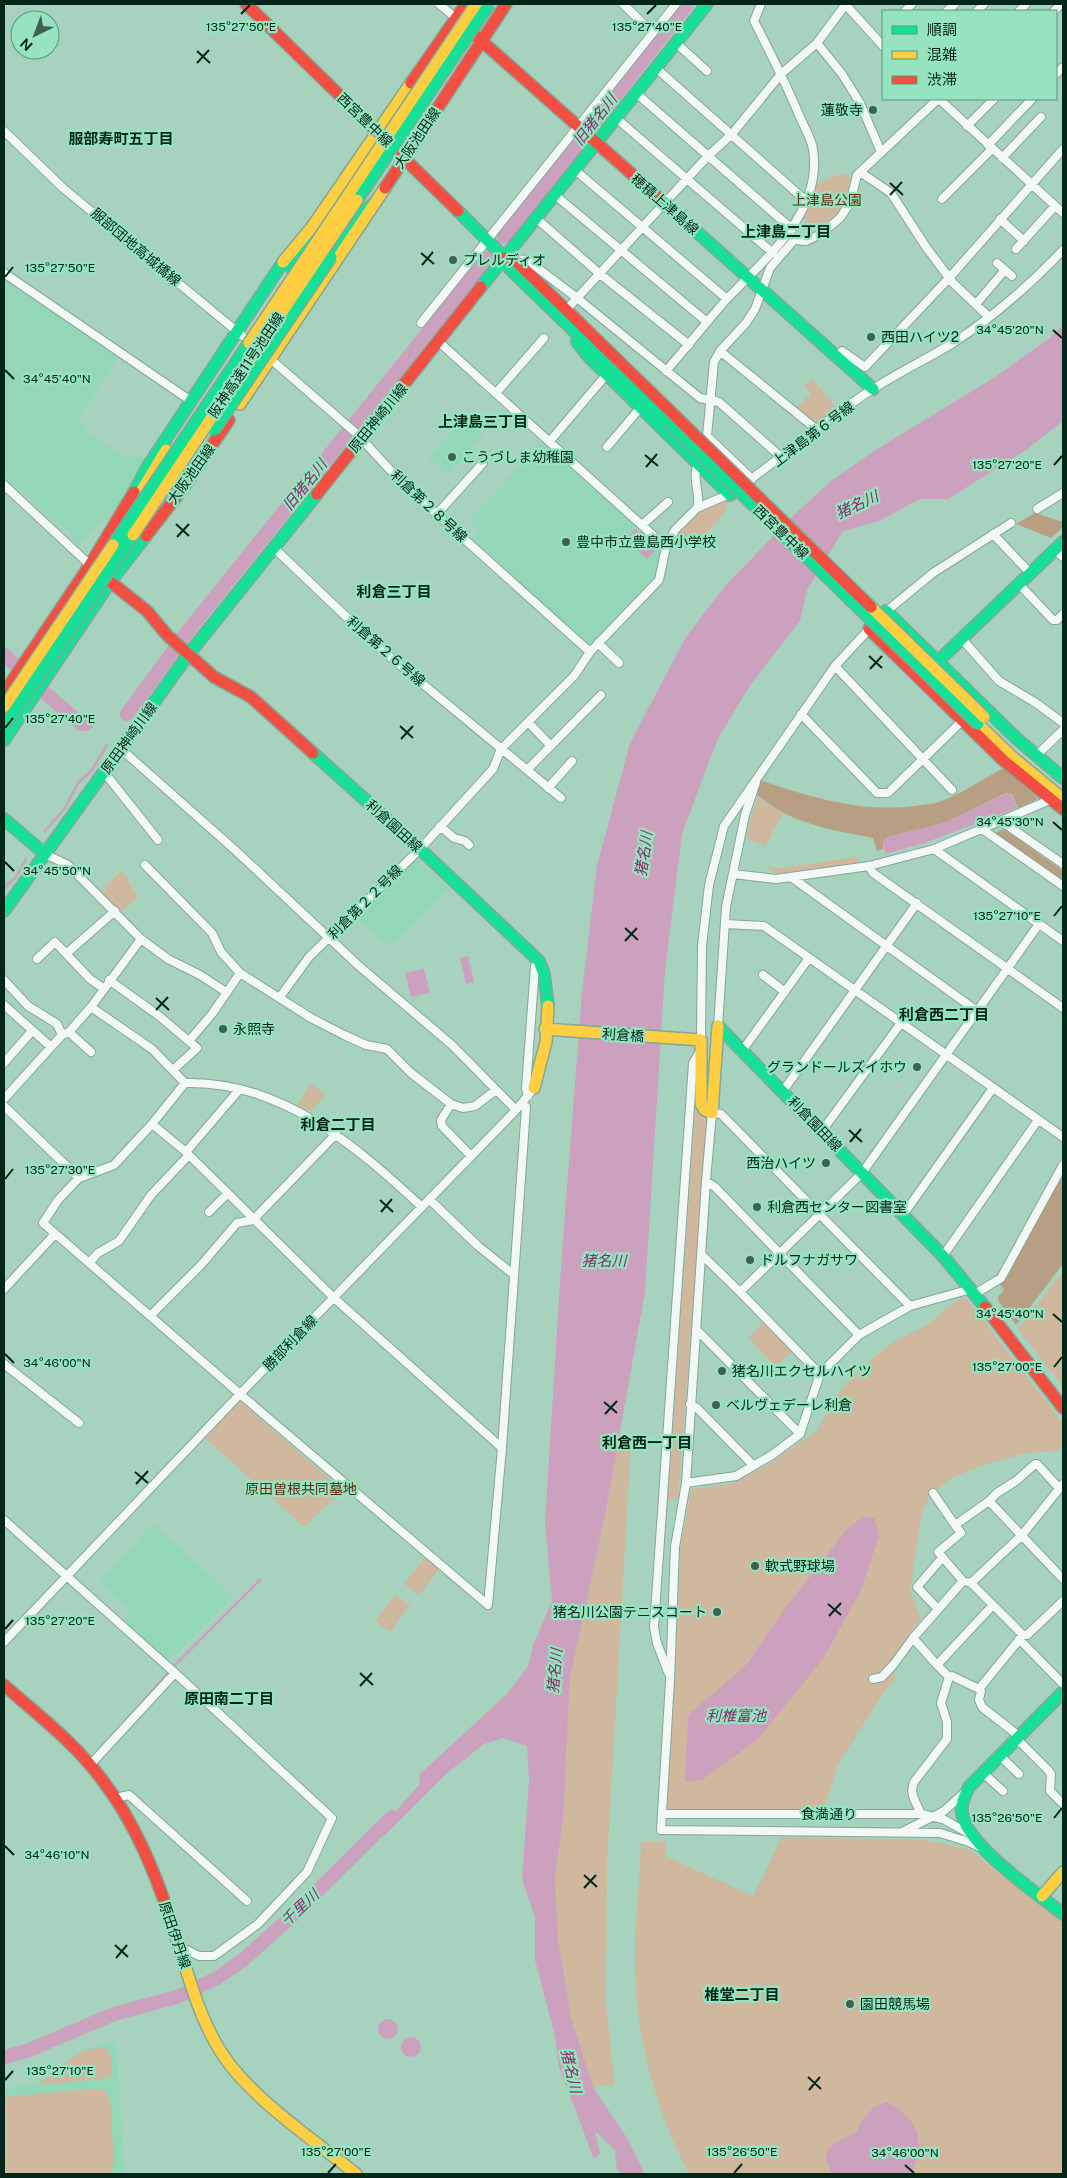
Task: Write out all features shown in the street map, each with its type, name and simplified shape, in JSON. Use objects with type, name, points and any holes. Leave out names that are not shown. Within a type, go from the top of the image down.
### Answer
[{"type":"main road","name":"西宮豊中線","points":[[246,4],[488,240],[505,258],[510,268],[671,419],[981,720],[1063,787]]},
{"type":"main road","points":[[4,693],[90,566],[150,463],[237,332],[466,4]]},
{"type":"main road","name":"阪神高速11号池田線","points":[[4,707],[476,4]]},
{"type":"main road","name":"阪神高速11号池田線","points":[[4,727],[489,4]]},
{"type":"main road","name":"大阪池田線","points":[[4,740],[110,582],[183,488],[506,4]]},
{"type":"main road","name":"原田神崎川線","points":[[4,911],[121,749],[185,653],[274,548],[359,436],[439,342],[537,219],[575,170],[593,141],[616,118],[706,4]]},
{"type":"main road","name":"穂積上津島線","points":[[456,18],[873,389]]},
{"type":"main road","points":[[98,587],[190,466],[356,219],[374,203]]},
{"type":"main road","points":[[108,552],[166,450],[290,267],[312,227]]},
{"type":"main road","name":"西宮豊中線","points":[[505,258],[517,262],[671,419]]},
{"type":"main road","points":[[571,327],[579,345],[730,495]]},
{"type":"main road","points":[[920,678],[1019,584],[1060,550]]},
{"type":"main road","name":"利倉園田線","points":[[90,566],[147,611],[185,653],[214,677],[251,697],[420,849],[539,961],[545,972],[548,984],[550,1029]]},
{"type":"main road","points":[[886,611],[1036,756],[1063,778]]},
{"type":"main road","points":[[870,629],[1004,760],[1063,809]]},
{"type":"main road","name":"西宮豊中線","points":[[981,720],[1011,756],[1063,799]]},
{"type":"main road","points":[[4,819],[45,854]]},
{"type":"main road","points":[[700,1046],[701,1104],[705,1110],[712,1113],[718,1026]]},
{"type":"main road","name":"利倉園田線","points":[[718,1026],[943,1256],[1063,1408]]},
{"type":"main road","name":"利倉橋","points":[[550,1029],[700,1046]]},
{"type":"main road","name":"勝部利倉線","points":[[529,1095],[542,1065],[550,1029]]},
{"type":"main road","name":"原田伊丹線","points":[[4,1685],[90,1765],[116,1798],[148,1859],[189,1976],[215,2041],[232,2066],[264,2098],[356,2174]]},
{"type":"main road","points":[[970,1834],[964,1821],[962,1805],[966,1792],[1063,1692]]},
{"type":"main road","name":"食満通り","points":[[970,1834],[983,1850],[1063,1914]]},
{"type":"main road","points":[[1042,1896],[1063,1872]]},
{"type":"street","points":[[439,4],[456,18]]},
{"type":"street","points":[[623,4],[652,33]]},
{"type":"street","points":[[421,323],[579,128],[676,4]]},
{"type":"street","points":[[666,371],[707,322],[773,253],[792,229],[805,200],[814,167],[812,146],[781,74],[754,20],[761,4]]},
{"type":"street","points":[[566,310],[686,179],[732,134],[781,74],[818,43],[845,4],[882,45]]},
{"type":"street","points":[[876,39],[882,33]]},
{"type":"street","points":[[676,43],[707,71]]},
{"type":"street","points":[[818,43],[842,74],[860,103],[881,152]]},
{"type":"street","points":[[656,68],[805,200]]},
{"type":"street","points":[[1057,73],[1062,68]]},
{"type":"street","points":[[636,93],[792,229]]},
{"type":"street","points":[[752,479],[707,436],[714,362],[720,351],[746,323],[755,310],[770,268],[794,240],[806,241],[820,234],[840,218],[850,203],[857,175],[937,100]]},
{"type":"street","points":[[939,100],[1063,213]]},
{"type":"street","points":[[968,126],[993,100]]},
{"type":"street","points":[[942,199],[1031,100]]},
{"type":"street","points":[[1002,158],[1041,117]]},
{"type":"street","points":[[616,118],[773,253]]},
{"type":"street","name":"服部団地高城橋線","points":[[4,131],[63,188],[270,359]]},
{"type":"street","points":[[836,356],[842,351],[865,368],[950,277],[1030,184],[1063,149]]},
{"type":"street","points":[[575,170],[727,300]]},
{"type":"street","points":[[860,172],[891,193],[926,247],[953,282],[989,317]]},
{"type":"street","points":[[555,195],[707,322]]},
{"type":"street","points":[[1016,249],[1055,206]]},
{"type":"street","points":[[537,219],[600,274],[688,345]]},
{"type":"street","points":[[1000,219],[1024,241]]},
{"type":"street","name":"上津島第６号線","points":[[696,508],[730,495],[816,429],[873,389],[953,343],[989,317],[1036,278],[1063,250]]},
{"type":"street","points":[[505,258],[526,260],[577,298],[700,398],[719,402],[781,457]]},
{"type":"street","points":[[997,263],[1012,276]]},
{"type":"street","points":[[976,304],[1005,270]]},
{"type":"street","points":[[4,274],[191,401]]},
{"type":"street","points":[[496,392],[544,338]]},
{"type":"street","points":[[439,342],[666,547],[675,530],[700,502],[694,472],[698,463]]},
{"type":"street","points":[[720,351],[816,429]]},
{"type":"street","name":"利倉第２８号線","points":[[270,359],[359,436],[403,484],[436,515],[590,652]]},
{"type":"street","points":[[550,441],[607,374]]},
{"type":"street","points":[[607,447],[640,407]]},
{"type":"street","points":[[436,515],[483,463]]},
{"type":"street","points":[[4,485],[90,566]]},
{"type":"street","points":[[1037,509],[1063,493]]},
{"type":"street","points":[[642,525],[668,502]]},
{"type":"street","points":[[670,1681],[666,1664],[657,1643],[654,1627],[693,1063],[700,1046],[702,946],[709,885],[724,826],[835,666],[886,611],[933,572],[1011,523]]},
{"type":"street","points":[[993,534],[1030,574]]},
{"type":"street","name":"利倉第２２号線","points":[[280,997],[309,957],[420,849],[493,769],[502,749],[574,676],[590,652],[660,580],[666,547]]},
{"type":"street","name":"利倉第２６号線","points":[[274,548],[378,647],[561,798]]},
{"type":"street","points":[[1019,584],[1053,620],[1057,620],[1063,614]]},
{"type":"street","points":[[962,639],[999,681],[1036,703],[1063,724]]},
{"type":"street","points":[[598,644],[619,663]]},
{"type":"street","points":[[835,666],[952,790]]},
{"type":"street","points":[[529,768],[600,695]]},
{"type":"street","points":[[801,714],[877,793],[888,793],[963,720]]},
{"type":"street","points":[[529,723],[551,746]]},
{"type":"street","points":[[1036,756],[1063,730]]},
{"type":"street","points":[[121,749],[359,966],[452,1045],[516,1110]]},
{"type":"street","points":[[548,788],[572,761]]},
{"type":"street","points":[[104,772],[158,840]]},
{"type":"street","points":[[718,1026],[726,907],[745,815],[759,773]]},
{"type":"street","points":[[733,874],[776,879],[869,866],[934,849],[1050,800]]},
{"type":"street","points":[[1001,821],[1063,864]]},
{"type":"street","points":[[440,826],[454,838],[465,841],[469,845]]},
{"type":"street","points":[[982,829],[1063,886]]},
{"type":"street","points":[[934,849],[1063,941]]},
{"type":"street","points":[[45,854],[68,865],[115,911],[140,939],[168,959],[226,992]]},
{"type":"street","points":[[145,864],[212,933],[221,952],[240,973],[311,1018],[365,1045],[387,1049],[411,1073],[451,1104],[463,1108],[475,1106],[496,1090]]},
{"type":"street","points":[[869,866],[873,873],[1063,1008]]},
{"type":"street","points":[[790,877],[977,1011]]},
{"type":"street","points":[[783,1091],[917,903]]},
{"type":"street","points":[[66,954],[115,911]]},
{"type":"street","points":[[725,924],[764,926],[1063,1137]]},
{"type":"street","points":[[740,1292],[862,1173],[1039,924]]},
{"type":"street","points":[[4,1100],[51,1047],[91,1007],[140,939]]},
{"type":"street","points":[[37,959],[55,942],[90,979],[103,988]]},
{"type":"street","points":[[742,1051],[809,958]]},
{"type":"street","points":[[422,1207],[381,1170],[336,1134],[308,1116],[271,1099],[208,1082],[185,1083],[152,1124],[114,1165],[79,1178],[58,1200],[43,1223],[488,1605],[502,1448],[526,1108],[529,1095],[526,1088],[535,966],[539,961]]},
{"type":"street","points":[[189,1041],[212,1014],[240,973]]},
{"type":"street","points":[[763,975],[785,992]]},
{"type":"street","points":[[4,980],[28,1006],[56,1024],[91,1052]]},
{"type":"street","points":[[109,980],[159,1016],[197,1048],[173,1070]]},
{"type":"street","points":[[4,1005],[51,1047]]},
{"type":"street","points":[[91,1007],[152,1049],[185,1083]]},
{"type":"street","points":[[822,1131],[901,1023]]},
{"type":"street","points":[[4,1062],[32,1031]]},
{"type":"street","points":[[904,1215],[993,1088]]},
{"type":"street","points":[[89,1263],[98,1253],[119,1241],[152,1195],[238,1090]]},
{"type":"street","name":"勝部利倉線","points":[[4,1642],[529,1095]]},
{"type":"street","points":[[451,1104],[441,1120],[442,1126],[471,1156]]},
{"type":"street","points":[[4,1106],[79,1178]]},
{"type":"street","points":[[662,1814],[670,1681],[675,1547],[686,1483],[690,1404],[712,1113],[721,1114],[910,1306]]},
{"type":"street","points":[[943,1256],[1038,1120]]},
{"type":"street","points":[[152,1124],[187,1154],[334,1298],[502,1448]]},
{"type":"street","points":[[150,1316],[202,1265],[237,1223],[253,1220],[336,1134]]},
{"type":"street","points":[[686,1483],[736,1476],[772,1455],[800,1434],[820,1374],[860,1335],[910,1306],[973,1292],[1001,1278],[1063,1165]]},
{"type":"street","points":[[706,1181],[715,1187],[860,1335]]},
{"type":"street","points":[[209,1212],[227,1194]]},
{"type":"street","points":[[429,1200],[478,1246],[513,1274]]},
{"type":"street","points":[[4,1289],[55,1234]]},
{"type":"street","points":[[701,1254],[820,1374]]},
{"type":"street","points":[[696,1329],[800,1434]]},
{"type":"street","points":[[4,1364],[80,1424]]},
{"type":"street","points":[[690,1404],[697,1408],[753,1465]]},
{"type":"street","points":[[873,1679],[882,1676],[888,1671],[938,1608],[1022,1535],[1061,1486],[1035,1464],[1016,1481],[955,1525]]},
{"type":"street","points":[[933,1493],[960,1533],[938,1552],[942,1558],[992,1606],[1063,1684]]},
{"type":"street","points":[[989,1501],[1063,1579]]},
{"type":"street","points":[[4,1520],[175,1673],[332,1818],[307,1872],[258,1924],[214,1956],[199,1956],[179,1946]]},
{"type":"street","points":[[938,1608],[917,1587],[942,1558]]},
{"type":"street","points":[[979,1689],[1021,1637],[1027,1635],[1063,1601]]},
{"type":"street","points":[[937,1665],[992,1606]]},
{"type":"street","points":[[913,1638],[949,1677],[952,1676],[979,1689]]},
{"type":"street","points":[[90,1765],[175,1673]]},
{"type":"street","points":[[921,1814],[911,1794],[911,1789],[914,1782],[947,1739],[946,1722],[941,1703],[949,1677]]},
{"type":"street","points":[[979,1689],[981,1692],[978,1700],[982,1707],[1015,1733],[1048,1770],[1051,1774],[1050,1791],[1063,1804]]},
{"type":"street","points":[[1000,1756],[1019,1774]]},
{"type":"street","points":[[983,1773],[1003,1791]]},
{"type":"street","points":[[902,1832],[944,1811],[966,1792]]},
{"type":"street","points":[[116,1798],[129,1795],[247,1901]]},
{"type":"street","name":"食満通り","points":[[970,1834],[959,1826],[921,1814],[662,1814],[661,1830],[940,1833],[969,1842],[983,1850]]},
{"type":"shaded area","points":[[4,279],[118,358],[79,418],[89,433],[123,457],[146,457],[120,502],[78,546],[68,532],[4,476]]},
{"type":"shaded area","points":[[465,417],[484,434],[448,475],[429,458]]},
{"type":"shaded area","name":"豊中市立豊島西小学校","points":[[542,442],[661,545],[657,579],[591,647],[471,540],[479,531],[469,520]]},
{"type":"shaded area","points":[[1035,513],[1063,522],[1063,527],[1051,538],[1016,524]]},
{"type":"shaded area","points":[[1004,768],[1038,799],[1018,808],[1012,794],[1006,793],[944,823],[887,837],[883,841],[883,849],[877,851],[873,838],[804,822],[782,812],[756,795],[760,780],[799,793],[860,806],[900,807],[933,804],[963,791]]},
{"type":"shaded area","points":[[1004,829],[1063,871],[1063,881],[995,833]]},
{"type":"shaded area","points":[[415,858],[449,888],[389,947],[356,917]]},
{"type":"shaded area","points":[[1063,1172],[1063,1264],[1016,1325],[999,1302],[998,1297],[1004,1290],[1000,1284],[1006,1278]]},
{"type":"shaded area","points":[[153,1523],[233,1597],[178,1652],[166,1659],[123,1621],[131,1612],[100,1582]]},
{"type":"shaded area","points":[[116,2041],[125,2174],[4,2174],[4,2088],[31,2084],[43,2079],[62,2063],[87,2049]]},
{"type":"green space","name":"上津島公園","points":[[843,173],[851,178],[842,209],[819,231],[802,217],[809,198],[815,187],[819,184]]},
{"type":"green space","points":[[812,379],[838,409],[817,423],[813,423],[795,408],[811,394],[804,386]]},
{"type":"green space","points":[[728,499],[725,511],[694,546],[677,532],[700,511]]},
{"type":"green space","points":[[757,797],[783,813],[765,847],[746,837]]},
{"type":"green space","points":[[858,857],[860,866],[782,874],[772,872],[766,866],[781,868]]},
{"type":"green space","points":[[122,870],[138,897],[120,913],[101,892]]},
{"type":"green space","points":[[311,1084],[325,1094],[312,1111],[297,1105]]},
{"type":"green space","points":[[696,1100],[707,1117],[678,1499],[668,1500]]},
{"type":"green space","points":[[1063,1272],[1063,1387],[1018,1329]]},
{"type":"green space","points":[[965,1297],[1063,1423],[1063,1447],[1055,1451],[1027,1453],[983,1465],[951,1478],[929,1497],[922,1513],[910,1590],[921,1618],[892,1659],[895,1679],[884,1692],[837,1766],[824,1810],[667,1809],[681,1546],[691,1489],[730,1484],[766,1466],[817,1431],[837,1395],[860,1369],[892,1343],[927,1325],[954,1302]]},
{"type":"green space","points":[[764,1322],[793,1351],[776,1367],[748,1338]]},
{"type":"green space","name":"原田曽根共同墓地","points":[[240,1401],[343,1491],[304,1527],[205,1438]]},
{"type":"green space","points":[[631,1442],[607,1862],[606,2005],[615,2084],[593,2087],[571,2017],[558,1940],[555,1878],[563,1820],[570,1678],[605,1515],[617,1446]]},
{"type":"green space","points":[[425,1557],[439,1569],[419,1595],[404,1584]]},
{"type":"green space","points":[[395,1595],[410,1605],[390,1632],[375,1621]]},
{"type":"green space","name":"園田競馬場","points":[[782,1837],[926,1840],[970,1850],[1063,1923],[1063,2174],[689,2174],[656,2095],[642,2040],[638,2012],[635,1941],[641,1842],[667,1842],[665,1856],[753,1896]]},
{"type":"green space","points":[[105,2047],[112,2060],[112,2076],[109,2078],[38,2085],[60,2066],[78,2054],[87,2050]]},
{"type":"green space","points":[[89,2089],[104,2090],[110,2098],[114,2162],[111,2174],[6,2174],[4,2157],[4,2097]]},
{"type":"water","name":"猪名川","points":[[1063,325],[1063,421],[1026,450],[948,499],[920,499],[879,521],[843,531],[807,590],[800,621],[751,684],[718,738],[682,834],[665,971],[645,1292],[605,1515],[570,1678],[563,1820],[555,1878],[558,1940],[571,2017],[593,2087],[627,2138],[645,2174],[622,2174],[617,2169],[615,2150],[595,2131],[600,2154],[594,2159],[559,2067],[555,2036],[535,1960],[535,1918],[522,1879],[529,1780],[527,1746],[503,1738],[484,1744],[446,1774],[385,1835],[362,1849],[420,1784],[419,1775],[508,1693],[528,1666],[534,1643],[552,1601],[545,1522],[561,1266],[582,992],[597,866],[630,743],[686,637],[725,586],[794,515],[831,481],[871,453],[995,377],[1050,338]]},
{"type":"water","points":[[635,529],[657,548],[647,559],[625,540]]},
{"type":"water","points":[[1006,794],[1011,794],[1017,808],[922,844],[885,854],[883,841],[887,837],[944,823]]},
{"type":"water","points":[[468,956],[474,982],[466,984],[460,958]]},
{"type":"water","points":[[424,969],[430,993],[411,997],[405,973]]},
{"type":"water","name":"利椎富池","points":[[864,1516],[875,1519],[879,1536],[861,1590],[823,1659],[758,1739],[703,1779],[685,1782],[688,1715],[747,1664],[786,1607],[848,1528]]},
{"type":"water","points":[[388,2019],[395,2022],[398,2029],[395,2036],[388,2039],[381,2036],[378,2029],[381,2022]]},
{"type":"water","points":[[411,2037],[418,2040],[421,2047],[418,2054],[411,2057],[404,2054],[401,2047],[404,2040]]},
{"type":"water","points":[[887,2102],[906,2116],[917,2132],[918,2151],[911,2174],[831,2174],[825,2153],[835,2143],[857,2132],[861,2122],[874,2107]]},
{"type":"waterway","name":"旧猪名川","points":[[504,237],[687,4]]},
{"type":"waterway","name":"旧猪名川","points":[[127,714],[191,627],[488,258]]},
{"type":"waterway","points":[[4,655],[13,663]]},
{"type":"waterway","points":[[45,693],[81,724],[86,724]]},
{"type":"waterway","name":"旧猪名川","points":[[45,831],[65,808],[78,783],[92,770],[107,745]]},
{"type":"waterway","name":"旧猪名川","points":[[4,888],[16,877],[26,859]]},
{"type":"waterway","points":[[174,1666],[260,1580]]},
{"type":"waterway","points":[[113,1735],[168,1673]]},
{"type":"waterway","name":"千里川","points":[[4,2057],[27,2051],[114,2014],[177,1997],[217,1978],[243,1960],[291,1917],[392,1817]]},
{"type":"traffic: fast","points":[[357,200],[489,4]]},
{"type":"traffic: fast","points":[[481,287],[707,4]]},
{"type":"traffic: fast","points":[[660,199],[873,389]]},
{"type":"traffic: fast","points":[[331,257],[356,219],[374,203]]},
{"type":"traffic: fast","points":[[458,211],[505,258],[510,269],[668,422]]},
{"type":"traffic: fast","points":[[290,267],[312,227]]},
{"type":"traffic: fast","points":[[214,430],[331,257]]},
{"type":"traffic: fast","points":[[134,492],[150,463],[283,262]]},
{"type":"traffic: fast","points":[[577,342],[589,357],[730,495]]},
{"type":"traffic: fast","points":[[113,545],[249,343]]},
{"type":"traffic: fast","points":[[668,422],[978,724]]},
{"type":"traffic: fast","points":[[177,484],[190,466]]},
{"type":"traffic: fast","points":[[4,911],[188,655],[317,494]]},
{"type":"traffic: fast","points":[[4,727],[133,535]]},
{"type":"traffic: fast","points":[[4,740],[110,582],[146,536]]},
{"type":"traffic: fast","points":[[932,667],[1063,542]]},
{"type":"traffic: fast","points":[[886,611],[1016,738],[1063,778]]},
{"type":"traffic: fast","points":[[313,753],[420,849],[539,961],[544,974],[548,1006]]},
{"type":"traffic: fast","points":[[4,819],[45,854]]},
{"type":"traffic: fast","points":[[718,1026],[943,1256],[985,1307]]},
{"type":"traffic: fast","points":[[1063,1692],[969,1787],[962,1808],[966,1825],[975,1839],[988,1853],[1004,1868],[1063,1914]]},
{"type":"traffic: slow","points":[[249,343],[476,4]]},
{"type":"traffic: slow","points":[[283,262],[312,227],[411,83]]},
{"type":"traffic: slow","points":[[240,404],[385,188]]},
{"type":"traffic: slow","points":[[133,535],[357,200]]},
{"type":"traffic: slow","points":[[134,503],[166,450]]},
{"type":"traffic: slow","points":[[4,707],[113,545]]},
{"type":"traffic: slow","points":[[871,607],[984,717]]},
{"type":"traffic: slow","points":[[978,724],[1011,756],[1063,799]]},
{"type":"traffic: slow","points":[[534,1088],[546,1042],[548,1006]]},
{"type":"traffic: slow","points":[[545,1029],[701,1040],[701,1104],[705,1110],[712,1113],[718,1026]]},
{"type":"traffic: slow","points":[[1042,1896],[1063,1872]]},
{"type":"traffic: slow","points":[[171,1921],[198,2005],[212,2037],[233,2069],[265,2102],[356,2174]]},
{"type":"traffic: jam","points":[[246,4],[458,211]]},
{"type":"traffic: jam","points":[[411,83],[466,4]]},
{"type":"traffic: jam","points":[[385,188],[506,4]]},
{"type":"traffic: jam","points":[[475,35],[660,199]]},
{"type":"traffic: jam","points":[[505,258],[517,262],[674,415]]},
{"type":"traffic: jam","points":[[317,494],[481,287]]},
{"type":"traffic: jam","points":[[674,415],[871,607]]},
{"type":"traffic: jam","points":[[146,536],[183,488],[229,420]]},
{"type":"traffic: jam","points":[[4,693],[90,565],[134,492]]},
{"type":"traffic: jam","points":[[103,576],[147,611],[167,635],[214,677],[251,697],[313,753]]},
{"type":"traffic: jam","points":[[869,629],[1003,760],[1063,809]]},
{"type":"traffic: jam","points":[[985,1307],[1063,1408]]},
{"type":"traffic: jam","points":[[4,1685],[69,1742],[103,1781],[125,1814],[143,1848],[171,1921]]},
{"type":"place","name":"蓮敬寺","points":[[873,110]]},
{"type":"place","name":"プレルディオ","points":[[453,260]]},
{"type":"place","name":"西田ハイツ2","points":[[871,337]]},
{"type":"place","name":"こうづしま幼稚園","points":[[452,457]]},
{"type":"place","name":"豊中市立豊島西小学校","points":[[566,542]]},
{"type":"place","name":"永照寺","points":[[223,1029]]},
{"type":"place","name":"グランドールズイホウ","points":[[917,1067]]},
{"type":"place","name":"西治ハイツ","points":[[826,1163]]},
{"type":"place","name":"利倉西センター図書室","points":[[757,1207]]},
{"type":"place","name":"ドルフナガサワ","points":[[750,1260]]},
{"type":"place","name":"猪名川エクセルハイツ","points":[[722,1371]]},
{"type":"place","name":"ベルヴェデーレ利倉","points":[[716,1405]]},
{"type":"place","name":"軟式野球場","points":[[755,1566]]},
{"type":"place","name":"猪名川公園テニスコート","points":[[717,1612]]},
{"type":"place","name":"園田競馬場","points":[[850,2004]]},
{"type":"district","name":"服部寿町五丁目","points":[[121,139]]},
{"type":"district","name":"上津島二丁目","points":[[786,232]]},
{"type":"district","name":"上津島三丁目","points":[[483,422]]},
{"type":"district","name":"利倉三丁目","points":[[394,592]]},
{"type":"district","name":"利倉西二丁目","points":[[944,1015]]},
{"type":"district","name":"利倉二丁目","points":[[338,1125]]},
{"type":"district","name":"利倉西一丁目","points":[[647,1443]]},
{"type":"district","name":"原田南二丁目","points":[[229,1699]]},
{"type":"district","name":"椎堂二丁目","points":[[742,1995]]}]
